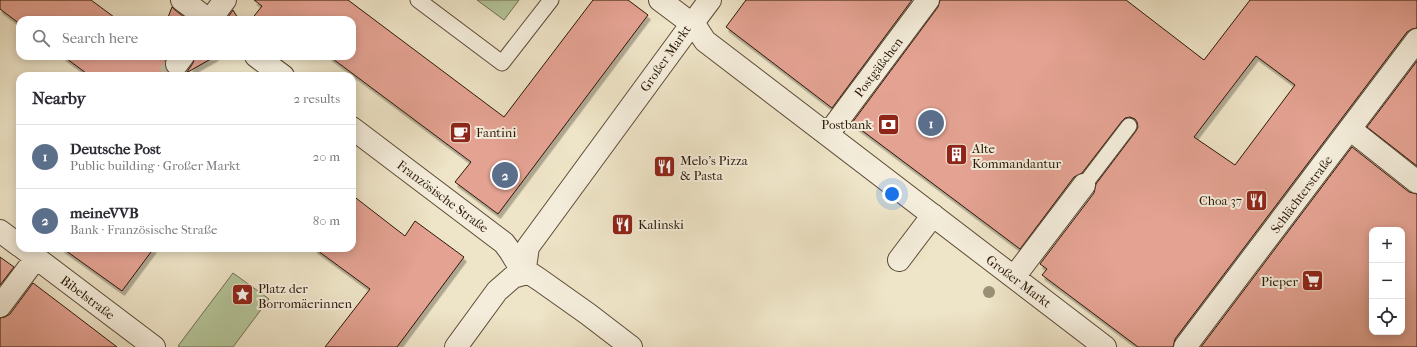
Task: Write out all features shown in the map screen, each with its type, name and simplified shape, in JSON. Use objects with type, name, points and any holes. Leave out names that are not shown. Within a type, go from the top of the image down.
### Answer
[{"type":"street","points":[[182,0],[204,16]]},
{"type":"street","points":[[212,16],[226,0]]},
{"type":"street","points":[[660,0],[688,21],[695,20],[710,0]]},
{"type":"street","name":"Postgäßchen","points":[[828,134],[928,0]]},
{"type":"street","name":"Großer Markt","points":[[524,274],[528,246],[692,21],[705,40],[1105,347]]},
{"type":"street","name":"Schlächterstraße","points":[[1185,347],[1417,40]]},
{"type":"street","points":[[261,60],[278,72]]},
{"type":"street","points":[[1350,129],[1417,182]]},
{"type":"street","name":"Französische Straße","points":[[356,131],[504,243],[524,274]]},
{"type":"street","points":[[1014,277],[1084,185]]},
{"type":"street","points":[[899,260],[933,215]]},
{"type":"street","name":"Bibelstraße","points":[[0,231],[16,243]]},
{"type":"street","points":[[0,306],[26,252]]},
{"type":"street","name":"Bibelstraße","points":[[27,252],[154,347]]},
{"type":"street","points":[[456,347],[497,291],[513,277],[531,274],[588,314],[631,347]]},
{"type":"lane","points":[[418,0],[502,63],[551,0]]},
{"type":"lane","points":[[1084,185],[1128,126]]},
{"type":"green space","points":[[477,0],[519,0],[504,20]]},
{"type":"green space","points":[[233,273],[269,299],[233,347],[178,346]]},
{"type":"building","points":[[0,0],[91,0],[113,16],[16,16],[16,21],[0,9]]},
{"type":"building","points":[[254,0],[348,0],[504,117],[593,0],[628,0],[648,15],[498,214],[455,182],[471,162],[356,76],[356,72],[350,72],[334,60],[356,60],[356,16],[254,16],[262,6]]},
{"type":"building","points":[[746,0],[912,0],[832,108],[726,27]]},
{"type":"building","points":[[940,0],[1126,0],[1204,60],[1250,0],[1417,0],[1417,28],[1407,32],[1175,339],[1173,347],[1138,347],[1042,275],[1047,269],[1040,264],[1094,193],[1096,184],[1136,131],[1138,127],[1135,119],[1130,117],[1125,118],[1122,121],[1082,173],[1074,177],[1020,249],[852,123],[938,7]],"holes":[[[1256,56],[1295,85],[1235,165],[1194,137]]]},
{"type":"building","points":[[172,7],[183,16],[169,16]]},
{"type":"building","points":[[233,10],[237,16],[229,16]]},
{"type":"building","points":[[68,60],[166,60],[165,69],[167,72],[85,72]]},
{"type":"building","points":[[194,60],[209,60],[187,72]]},
{"type":"building","points":[[1417,61],[1417,166],[1367,127]]},
{"type":"building","name":"Pieper","points":[[1352,147],[1409,192],[1417,194],[1417,347],[1201,347]]},
{"type":"building","points":[[356,198],[405,236],[415,221],[464,257],[397,347],[325,347],[370,289],[319,252],[356,252]]},
{"type":"building","points":[[68,252],[151,252],[122,291]]},
{"type":"building","points":[[0,257],[14,267],[0,285]]},
{"type":"building","points":[[33,283],[117,347],[0,347],[0,318],[10,314]]},
{"type":"tunnel","points":[[170,72],[177,64]]},
{"type":"place","name":"Deutsche Post","points":[[931,123]]},
{"type":"place","name":"Postbank","points":[[888,124]]},
{"type":"place","name":"Fantini","points":[[460,132]]},
{"type":"place","name":"Alte Kommandantur","points":[[957,155]]},
{"type":"place","name":"Melo's Pizza & Pasta","points":[[665,167]]},
{"type":"place","name":"meineVVB","points":[[505,175]]},
{"type":"place","name":"Choa 37","points":[[1257,200]]},
{"type":"place","name":"Kalinski","points":[[622,224]]},
{"type":"place","name":"Pieper","points":[[1313,281]]},
{"type":"place","name":"Platz der Borromäerinnen","points":[[242,295]]}]
